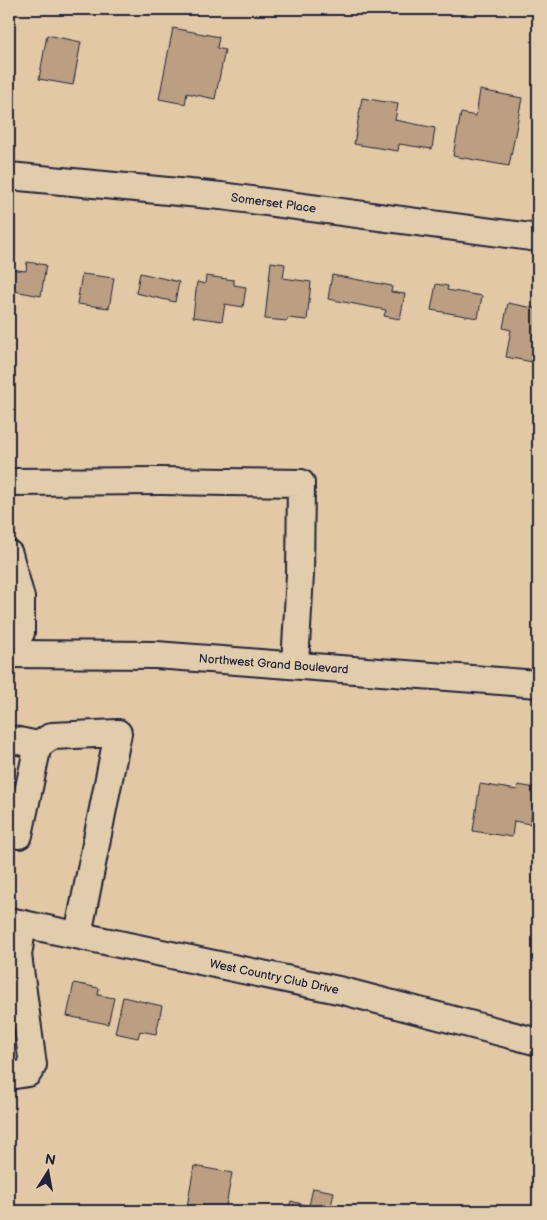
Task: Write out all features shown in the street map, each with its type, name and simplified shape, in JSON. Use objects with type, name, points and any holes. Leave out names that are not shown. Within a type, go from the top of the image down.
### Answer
[{"type":"street","name":"Somerset Place","points":[[9,176],[221,196],[538,238]]},
{"type":"street","points":[[9,482],[161,481],[301,483],[300,574],[295,664]]},
{"type":"street","points":[[9,554],[21,598],[22,633],[9,648]]},
{"type":"street","name":"Northwest Grand Boulevard","points":[[9,654],[156,655],[295,664],[538,684]]},
{"type":"street","points":[[9,739],[38,745],[52,736],[118,733],[78,935]]},
{"type":"street","points":[[9,834],[19,835],[38,745]]},
{"type":"street","points":[[9,1076],[28,1073],[33,1065],[18,955],[16,922]]},
{"type":"street","name":"West Country Club Drive","points":[[16,922],[343,991],[538,1042]]},
{"type":"building","points":[[173,28],[219,37],[217,48],[225,50],[215,99],[187,93],[185,104],[159,99]]},
{"type":"building","points":[[47,35],[81,42],[73,85],[39,79]]},
{"type":"building","points":[[480,90],[522,98],[509,166],[453,156],[461,113],[476,116]]},
{"type":"building","points":[[362,98],[398,104],[395,120],[435,128],[432,149],[399,144],[398,151],[354,144]]},
{"type":"building","points":[[27,262],[46,265],[41,296],[9,290],[9,269],[26,271]]},
{"type":"building","points":[[271,262],[285,264],[283,278],[311,282],[307,320],[288,318],[287,321],[265,319]]},
{"type":"building","points":[[140,273],[179,282],[175,302],[136,293]]},
{"type":"building","points":[[82,274],[114,278],[109,308],[77,304]]},
{"type":"building","points":[[332,275],[392,286],[391,292],[405,294],[400,319],[384,316],[386,310],[328,299]]},
{"type":"building","points":[[206,276],[234,280],[234,285],[246,287],[243,307],[225,304],[222,321],[193,317],[197,282],[205,284]]},
{"type":"building","points":[[436,284],[448,286],[447,290],[482,296],[478,318],[431,310]]},
{"type":"building","points":[[508,303],[538,309],[538,363],[506,357],[511,330],[503,328]]},
{"type":"building","points":[[480,784],[517,790],[518,785],[536,788],[530,824],[514,821],[512,837],[473,831]]},
{"type":"building","points":[[74,983],[99,988],[98,995],[114,998],[108,1024],[67,1016]]},
{"type":"building","points":[[123,997],[162,1006],[156,1034],[140,1031],[138,1038],[115,1033]]},
{"type":"building","points":[[194,1166],[232,1173],[225,1211],[187,1207]]},
{"type":"building","points":[[313,1188],[334,1192],[330,1211],[288,1211],[291,1201],[309,1206]]}]
